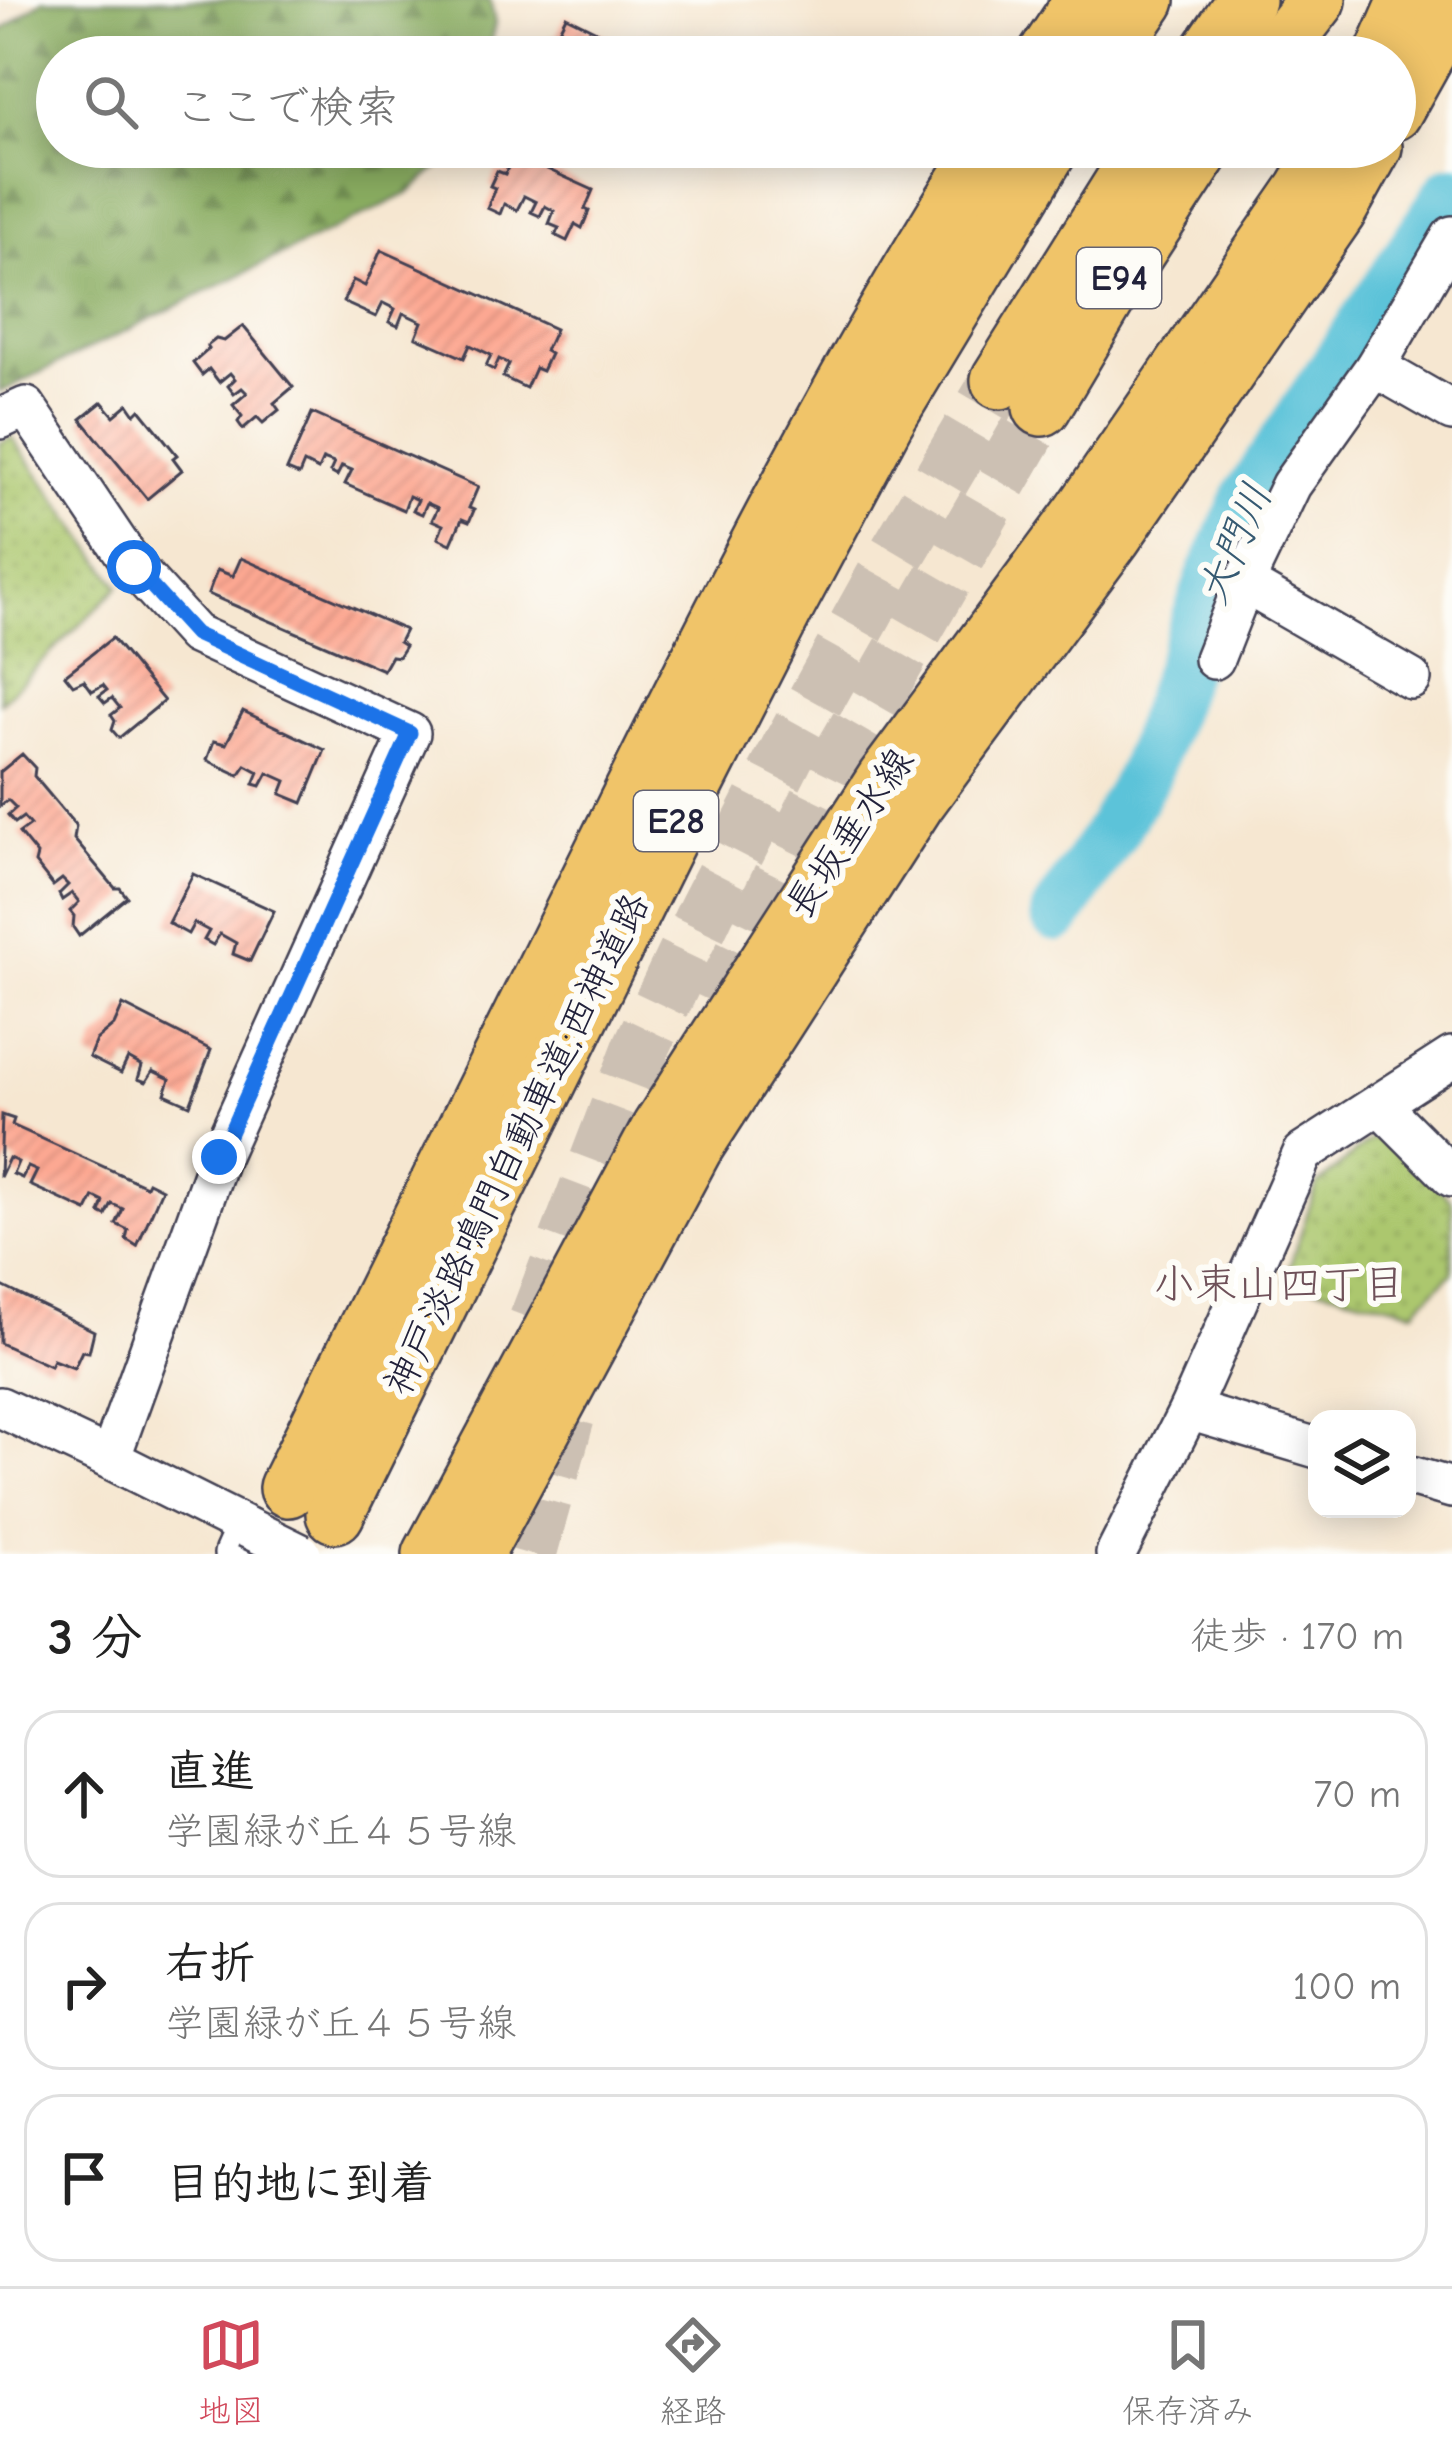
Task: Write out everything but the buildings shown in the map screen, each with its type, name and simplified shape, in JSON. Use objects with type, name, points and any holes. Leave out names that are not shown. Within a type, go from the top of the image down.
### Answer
[{"type":"highway","points":[[1075,36],[1146,0]]},
{"type":"highway","points":[[1221,36],[1246,0]]},
{"type":"highway","points":[[1282,36],[1304,0]]},
{"type":"highway","points":[[1287,36],[1317,0]]},
{"type":"highway","name":"神戸淡路鳴門自動車道;西神道路","points":[[308,1519],[738,582],[840,394],[974,168]]},
{"type":"highway","name":"神戸淡路鳴門自動車道;西神道路","points":[[308,1519],[885,420],[1037,168]]},
{"type":"highway","name":"E94","points":[[1021,394],[1118,279],[1177,168]]},
{"type":"main road","points":[[1389,36],[1405,0]]},
{"type":"main road","points":[[1416,81],[1446,34]]},
{"type":"main road","name":"長坂垂水線","points":[[429,1554],[658,1127],[884,778],[1080,512],[1314,168]]},
{"type":"main road","name":"長坂垂水線","points":[[478,1554],[696,1149],[919,803],[1115,538],[1340,212],[1364,168]]},
{"type":"street","points":[[1214,659],[1244,583],[1292,485],[1375,367],[1452,236]]},
{"type":"street","points":[[1375,367],[1452,411]]},
{"type":"street","points":[[0,419],[26,407],[134,567],[195,634],[410,733],[219,1157],[110,1459]]},
{"type":"street","points":[[1244,583],[1411,679]]},
{"type":"street","points":[[1116,1554],[1189,1410],[1303,1153],[1452,1057]]},
{"type":"street","points":[[1380,1105],[1452,1177]]},
{"type":"street","points":[[0,1407],[110,1459],[240,1541],[308,1519]]},
{"type":"street","points":[[1189,1410],[1308,1445]]},
{"type":"street","points":[[1416,1478],[1452,1488]]},
{"type":"green space","points":[[43,0],[490,0],[495,23],[492,36],[36,36],[36,168],[438,168],[409,193],[0,392],[0,32]]},
{"type":"green space","points":[[12,437],[119,586],[0,703],[0,443]]},
{"type":"green space","points":[[1372,1138],[1391,1139],[1452,1201],[1452,1273],[1414,1310],[1285,1280],[1317,1185]]},
{"type":"waterway","name":"大門川","points":[[1057,915],[1144,774],[1212,580],[1249,497],[1452,192]]},
{"type":"tunnel","points":[[537,1321],[642,1046],[707,909],[889,568],[1000,380]]},
{"type":"tunnel","points":[[718,1005],[835,767],[1042,407]]},
{"type":"tunnel","points":[[528,1554],[571,1400]]},
{"type":"district","name":"小束山四丁目","points":[[1279,1284]]},
{"type":"route","points":[[134,567],[195,634],[410,733],[219,1157]]}]
